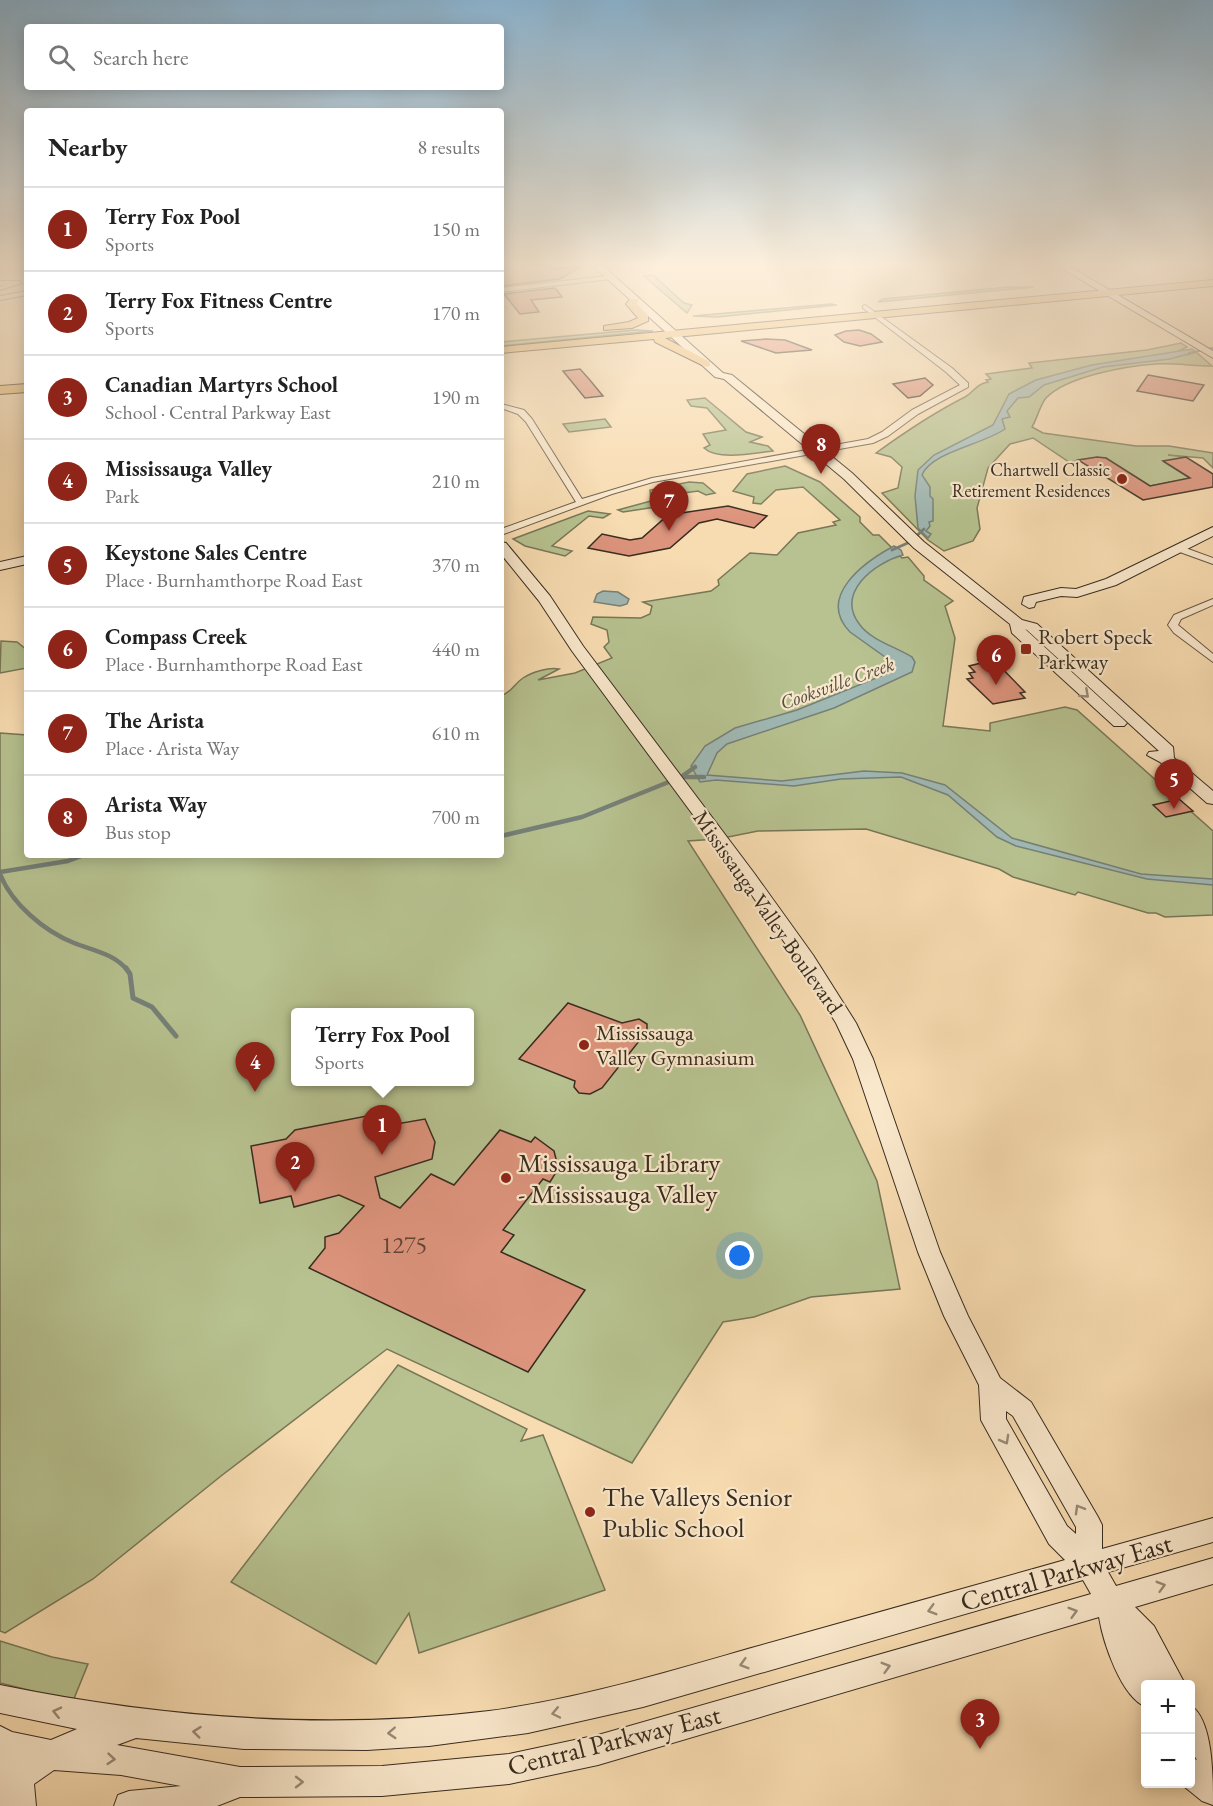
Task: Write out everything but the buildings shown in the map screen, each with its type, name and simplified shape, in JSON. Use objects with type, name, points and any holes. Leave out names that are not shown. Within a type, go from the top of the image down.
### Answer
[{"type":"main road","points":[[682,349],[694,359],[706,364]]},
{"type":"main road","points":[[0,390],[24,388]]},
{"type":"main road","points":[[0,398],[24,396]]},
{"type":"street","points":[[690,349],[719,375],[728,377],[821,451],[919,545],[1017,623],[1032,627],[1058,649],[1167,750],[1166,759],[1213,799]]},
{"type":"street","points":[[706,349],[732,373],[728,377]]},
{"type":"street","points":[[504,531],[580,502],[652,480],[870,441],[885,434],[915,412],[965,385],[956,375],[921,349]]},
{"type":"street","points":[[504,407],[521,412],[529,421],[580,502]]},
{"type":"street","points":[[1002,610],[1029,604],[1041,606],[1071,598],[1077,593],[1111,582],[1213,531]]},
{"type":"street","points":[[1180,549],[1213,561]]},
{"type":"street","name":"Mississauga Valley Boulevard","points":[[504,550],[545,599],[577,648],[806,959],[846,1023],[863,1059],[928,1252],[956,1316],[991,1385],[994,1420],[1058,1535],[1089,1565],[1110,1601],[1144,1635],[1169,1680]]},
{"type":"street","points":[[0,566],[24,562]]},
{"type":"street","points":[[1213,602],[1177,617],[1173,625],[1213,659]]},
{"type":"street","name":"Central Parkway East","points":[[0,1699],[70,1715],[203,1733],[252,1735],[367,1734],[451,1729],[531,1718],[613,1701],[1213,1530]]},
{"type":"street","name":"Central Parkway East","points":[[2,1743],[53,1755],[121,1760],[240,1782],[382,1781],[509,1769],[598,1750],[1213,1571]]},
{"type":"street","name":"Mississauga Valley Boulevard","points":[[1110,1601],[1117,1643],[1141,1684]]},
{"type":"street","points":[[0,1803],[20,1791],[53,1755],[87,1739],[136,1724]]},
{"type":"street","points":[[1195,1726],[1213,1760]]},
{"type":"street","points":[[2,1743],[20,1791]]},
{"type":"street","points":[[1195,1775],[1213,1790]]},
{"type":"street","points":[[129,1806],[193,1800],[240,1782]]},
{"type":"green space","points":[[1182,349],[1179,351],[1187,355],[1196,352],[1212,366],[1144,365],[1082,378],[1056,390],[1046,398],[1032,427],[1043,433],[1136,446],[1169,446],[1213,453],[1213,468],[1203,458],[1168,455],[1186,457],[1164,462],[1190,478],[1150,486],[1106,458],[1069,462],[1033,438],[1010,444],[988,468],[977,508],[980,529],[973,541],[944,551],[928,540],[882,493],[898,488],[902,467],[891,457],[876,453],[919,423],[965,397],[981,384],[988,382],[986,380],[991,379],[986,374],[1032,368],[1029,363],[1147,350]]},
{"type":"green space","points":[[705,398],[746,432],[762,437],[750,442],[768,446],[773,451],[727,455],[710,452],[704,448],[710,445],[703,434],[726,430],[707,408],[691,406],[687,400]]},
{"type":"green space","points":[[605,419],[611,427],[569,432],[563,424]]},
{"type":"green space","points":[[785,466],[820,482],[860,517],[860,522],[873,535],[879,535],[902,558],[908,557],[924,576],[924,580],[953,601],[945,606],[955,638],[943,726],[990,731],[990,723],[1065,707],[1077,710],[1213,831],[1213,915],[1165,917],[1078,892],[1075,895],[1013,877],[999,869],[866,829],[758,831],[718,839],[688,841],[800,1015],[877,1181],[900,1289],[811,1297],[754,1317],[723,1322],[632,1463],[387,1349],[221,1476],[93,1579],[5,1633],[0,1631],[0,733],[24,735],[24,858],[504,858],[504,694],[523,678],[536,672],[559,669],[538,680],[575,673],[612,658],[604,647],[609,642],[607,630],[591,624],[593,617],[641,618],[650,614],[652,606],[643,602],[711,591],[719,585],[718,580],[750,553],[777,555],[798,533],[836,525],[833,522],[840,520],[803,487],[776,490],[761,504],[753,503],[754,497],[733,491],[747,474]]},
{"type":"green space","points":[[689,482],[703,483],[715,493],[706,495],[698,491],[669,495],[667,497],[672,501],[669,505],[623,512],[618,510],[651,501],[650,490]]},
{"type":"green space","points":[[588,511],[610,514],[603,518],[589,516],[552,546],[572,551],[565,556],[525,546],[513,539]]},
{"type":"green space","points":[[1,641],[17,642],[24,648],[24,669],[0,673]]},
{"type":"green space","points":[[398,1365],[527,1429],[521,1441],[543,1435],[605,1590],[419,1653],[409,1613],[376,1664],[231,1582]]},
{"type":"green space","points":[[0,1641],[52,1657],[88,1664],[73,1701],[0,1683]]},
{"type":"water","points":[[1190,349],[1196,352],[1170,359],[1103,367],[1044,385],[1029,397],[1018,398],[1007,411],[1010,417],[1002,419],[1005,429],[946,455],[927,467],[922,475],[930,487],[930,496],[933,499],[933,521],[929,522],[930,526],[926,531],[931,534],[928,538],[918,528],[915,496],[918,470],[934,455],[993,425],[1009,394],[1036,380],[1092,365]]},
{"type":"water","points":[[894,546],[901,550],[903,555],[881,565],[861,581],[852,602],[853,613],[860,625],[871,635],[912,657],[915,662],[912,672],[834,708],[727,744],[717,753],[707,775],[782,781],[864,771],[902,773],[945,785],[1012,838],[1141,874],[1213,879],[1213,885],[1147,879],[1016,846],[997,837],[948,795],[901,777],[841,779],[794,786],[716,780],[700,782],[691,766],[705,746],[735,728],[797,710],[889,673],[894,666],[892,662],[850,632],[841,619],[838,606],[841,594],[858,571]]},
{"type":"water","points":[[603,591],[618,592],[629,599],[627,604],[620,606],[594,602],[597,594]]},
{"type":"waterway","name":"Cooksville Creek","points":[[1189,353],[1207,349]]},
{"type":"waterway","name":"Cooksville Creek","points":[[892,550],[910,542],[924,529]]},
{"type":"waterway","name":"Cooksville Creek","points":[[504,835],[582,817],[681,777],[695,767]]},
{"type":"waterway","points":[[682,777],[704,777]]},
{"type":"waterway","name":"Cooksville Creek","points":[[0,872],[76,858]]},
{"type":"waterway","points":[[0,874],[12,896],[41,924],[63,938],[110,956],[127,970]]},
{"type":"waterway","points":[[126,968],[130,974],[133,998],[152,1007],[176,1036]]},
{"type":"place","name":"Arista Way","points":[[821,474]]},
{"type":"place","name":"Chartwell Classic Retirement Residences","points":[[1122,479]]},
{"type":"place","name":"The Arista","points":[[669,531]]},
{"type":"place","name":"Robert Speck Parkway","points":[[1026,649]]},
{"type":"place","name":"Compass Creek","points":[[996,685]]},
{"type":"place","name":"Keystone Sales Centre","points":[[1174,809]]},
{"type":"place","name":"Mississauga Valley Gymnasium","points":[[584,1045]]},
{"type":"place","name":"Mississauga Valley","points":[[255,1092]]},
{"type":"place","name":"Terry Fox Pool","points":[[382,1155]]},
{"type":"place","name":"Mississauga Library - Mississauga Valley","points":[[506,1178]]},
{"type":"place","name":"Terry Fox Fitness Centre","points":[[295,1192]]},
{"type":"place","name":"The Valleys Senior Public School","points":[[590,1512]]},
{"type":"place","name":"Canadian Martyrs School","points":[[980,1749]]}]
